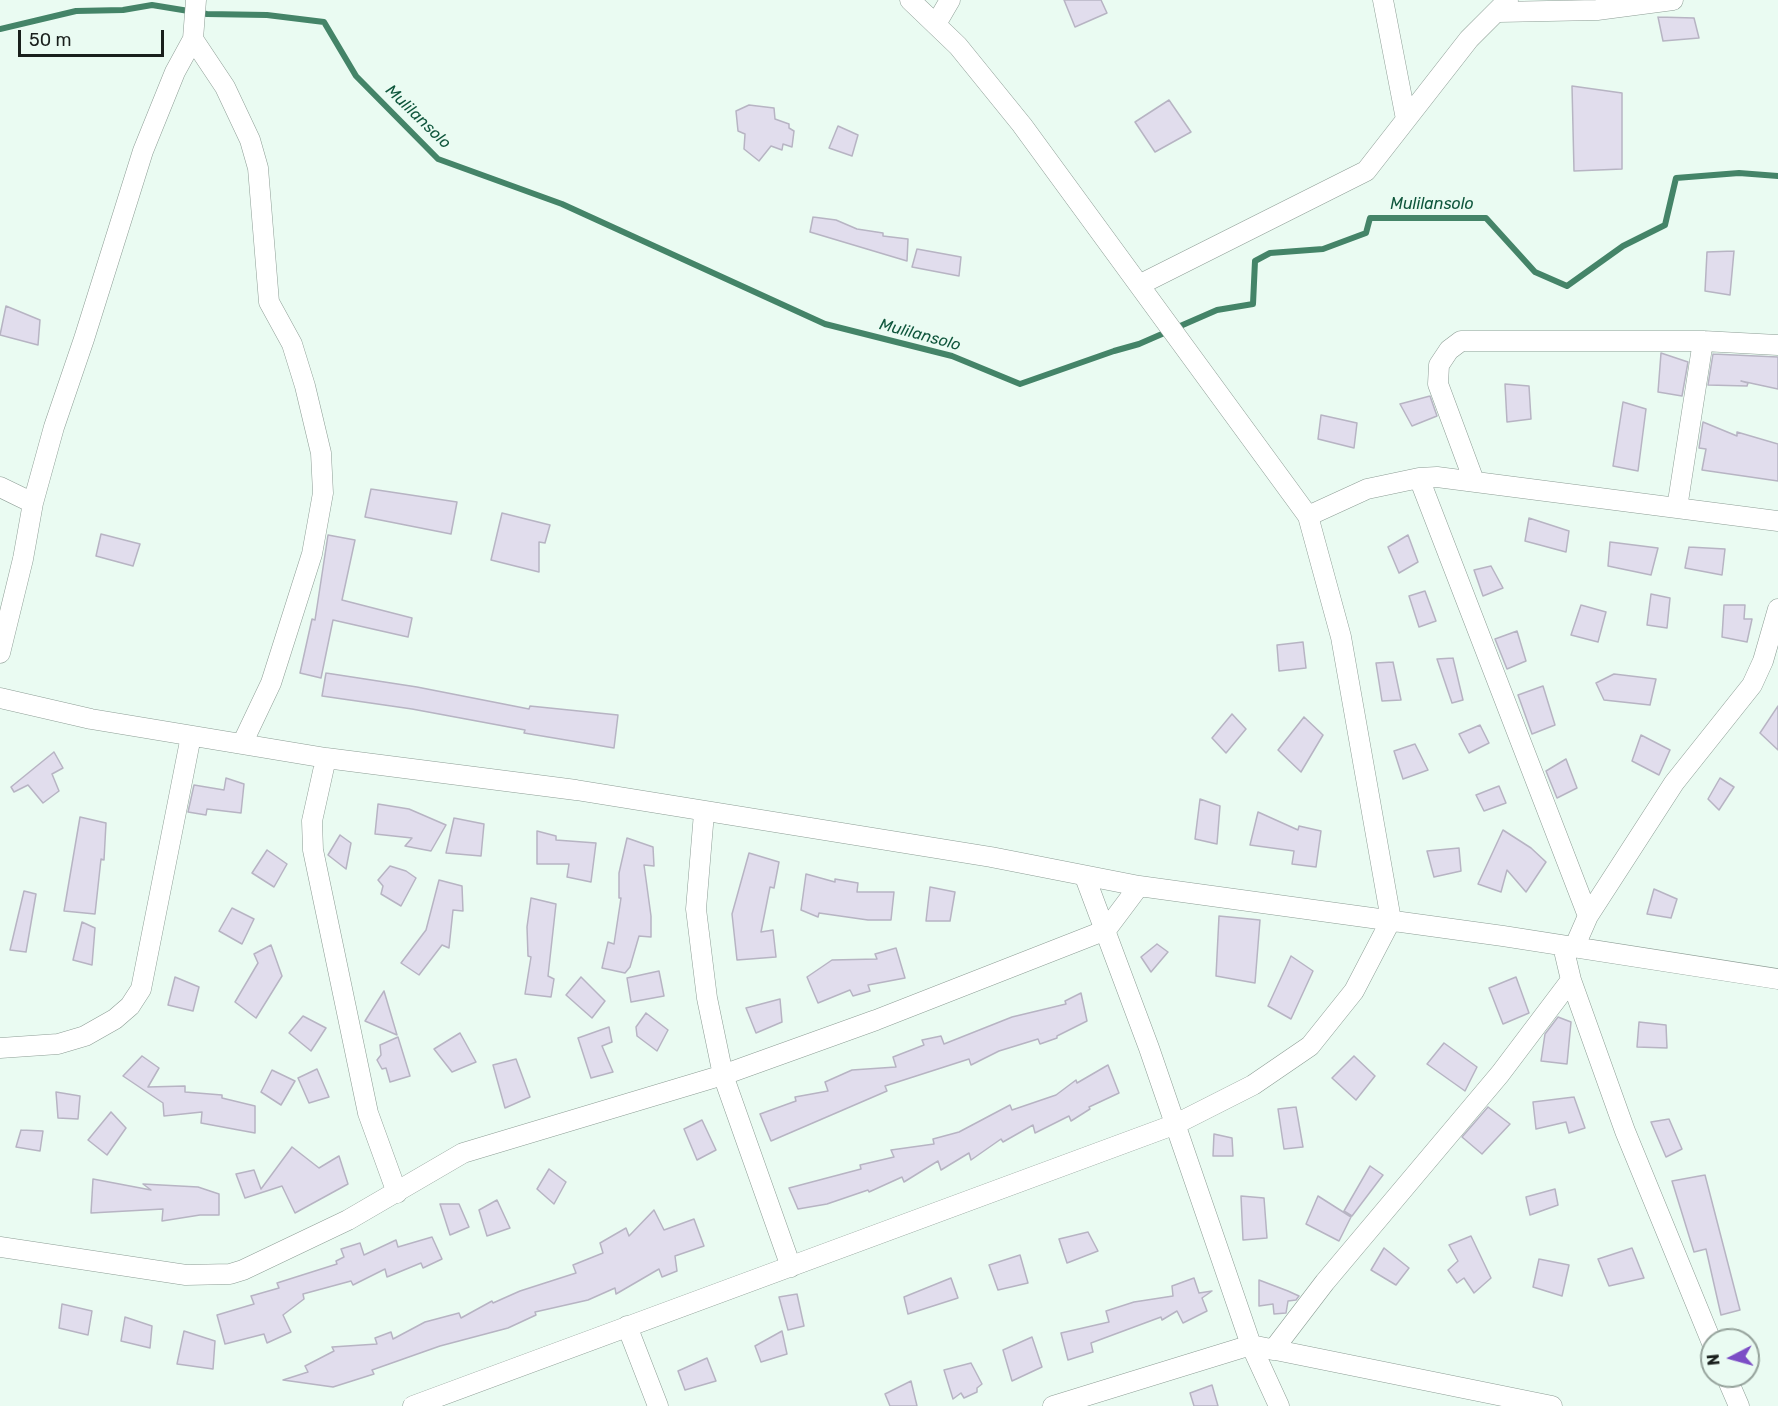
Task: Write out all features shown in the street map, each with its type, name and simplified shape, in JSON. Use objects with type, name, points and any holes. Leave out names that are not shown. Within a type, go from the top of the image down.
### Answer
[{"type":"street","points":[[413,1406],[1176,1124],[1253,1085],[1310,1046],[1354,992],[1391,920],[1341,637],[1308,516],[1022,125],[936,24],[909,0]]},
{"type":"street","points":[[936,24],[950,0]]},
{"type":"street","points":[[1383,0],[1390,46],[1406,119]]},
{"type":"street","points":[[1140,284],[1366,171],[1469,39],[1503,6],[1597,10],[1672,0]]},
{"type":"street","points":[[0,653],[23,559],[33,503],[54,427],[143,150],[195,18]]},
{"type":"street","points":[[195,18],[250,140],[258,168],[265,285],[269,302],[295,355],[306,386],[321,453],[323,493],[312,554],[271,683],[242,744]]},
{"type":"street","points":[[1474,481],[1438,384],[1439,365],[1449,350],[1461,340],[1703,341],[1778,345]]},
{"type":"street","points":[[1677,507],[1703,341]]},
{"type":"street","points":[[1308,516],[1367,489],[1419,478],[1474,481],[1778,521]]},
{"type":"street","points":[[1419,478],[1588,916]]},
{"type":"street","points":[[0,487],[33,503]]},
{"type":"street","points":[[1706,1328],[1625,1131],[1571,980],[1568,947],[1674,783],[1752,685],[1778,609]]},
{"type":"street","points":[[0,698],[91,719],[326,758],[576,790],[704,813],[991,857],[1139,886],[1391,920],[1778,979]]},
{"type":"street","points":[[0,1048],[58,1044],[85,1036],[130,1006],[141,989],[191,736]]},
{"type":"street","points":[[326,758],[312,821],[313,850],[368,1113],[397,1194]]},
{"type":"street","points":[[704,813],[696,909],[707,998],[723,1075],[791,1267]]},
{"type":"street","points":[[1085,877],[1176,1124],[1251,1345],[1279,1406]]},
{"type":"street","points":[[0,1247],[186,1275],[230,1274],[253,1265],[397,1194],[463,1153],[723,1075],[876,1020],[1106,930],[1139,886]]},
{"type":"street","points":[[1273,1350],[1325,1282],[1500,1074],[1571,980]]},
{"type":"street","points":[[627,1326],[658,1406]]},
{"type":"street","points":[[1053,1406],[1251,1345],[1552,1406]]},
{"type":"street","points":[[1731,1388],[1739,1406]]},
{"type":"building","points":[[1064,0],[1101,0],[1107,13],[1075,27]]},
{"type":"building","points":[[1658,17],[1694,18],[1699,38],[1663,41]]},
{"type":"building","points":[[1572,86],[1622,93],[1622,169],[1574,171]]},
{"type":"building","points":[[1169,100],[1191,132],[1155,152],[1135,122]]},
{"type":"building","points":[[749,105],[774,108],[775,119],[789,124],[789,128],[794,131],[792,147],[783,144],[782,150],[771,146],[759,161],[744,149],[745,134],[738,131],[736,111]]},
{"type":"building","points":[[838,126],[858,135],[852,156],[829,148]]},
{"type":"building","points":[[813,217],[836,220],[857,229],[883,233],[883,236],[908,239],[907,261],[810,232]]},
{"type":"building","points":[[917,249],[961,257],[959,276],[912,267]]},
{"type":"building","points":[[1734,251],[1730,295],[1705,291],[1707,252]]},
{"type":"building","points":[[6,306],[40,320],[38,345],[0,335]]},
{"type":"building","points":[[1661,353],[1688,362],[1682,396],[1658,392]]},
{"type":"building","points":[[1713,354],[1778,357],[1778,389],[1741,381],[1748,383],[1747,386],[1708,385]]},
{"type":"building","points":[[1505,384],[1529,386],[1531,419],[1507,422]]},
{"type":"building","points":[[1430,396],[1437,416],[1412,426],[1400,404]]},
{"type":"building","points":[[1623,402],[1646,409],[1638,471],[1613,466]]},
{"type":"building","points":[[1321,415],[1357,423],[1354,448],[1318,439]]},
{"type":"building","points":[[1703,422],[1737,436],[1737,432],[1778,444],[1778,481],[1702,470],[1706,449],[1699,448]]},
{"type":"building","points":[[371,489],[457,502],[451,534],[365,517]]},
{"type":"building","points":[[502,513],[550,525],[545,543],[539,542],[539,572],[491,560]]},
{"type":"building","points":[[1529,518],[1569,531],[1566,552],[1525,541]]},
{"type":"building","points":[[101,534],[140,544],[133,566],[96,556]]},
{"type":"building","points":[[328,535],[355,540],[342,600],[412,618],[408,637],[333,620],[321,678],[300,673],[312,619],[315,620]]},
{"type":"building","points":[[1408,535],[1418,562],[1399,573],[1388,547]]},
{"type":"building","points":[[1610,542],[1658,548],[1651,575],[1608,566]]},
{"type":"building","points":[[1689,547],[1725,549],[1722,575],[1685,568]]},
{"type":"building","points":[[1491,566],[1503,588],[1483,596],[1474,570]]},
{"type":"building","points":[[1425,591],[1436,621],[1419,627],[1409,596]]},
{"type":"building","points":[[1651,594],[1670,598],[1667,628],[1647,625]]},
{"type":"building","points":[[1581,605],[1606,612],[1598,642],[1571,635]]},
{"type":"building","points":[[1724,605],[1745,605],[1744,619],[1752,619],[1747,642],[1722,637]]},
{"type":"building","points":[[1517,631],[1526,661],[1507,669],[1495,639]]},
{"type":"building","points":[[1303,642],[1306,668],[1279,671],[1277,645]]},
{"type":"building","points":[[1453,658],[1463,700],[1452,703],[1437,659]]},
{"type":"building","points":[[1393,662],[1401,700],[1382,701],[1376,663]]},
{"type":"building","points":[[326,673],[417,687],[529,709],[530,706],[618,715],[614,748],[524,733],[525,730],[412,709],[322,696]]},
{"type":"building","points":[[1614,674],[1656,679],[1650,705],[1604,700],[1596,683]]},
{"type":"building","points":[[1543,686],[1555,725],[1532,734],[1518,695]]},
{"type":"building","points":[[1778,706],[1778,750],[1760,733]]},
{"type":"building","points":[[1232,714],[1246,729],[1226,753],[1212,738]]},
{"type":"building","points":[[1304,717],[1323,735],[1301,772],[1278,750]]},
{"type":"building","points":[[1480,725],[1489,743],[1469,753],[1459,734]]},
{"type":"building","points":[[1641,735],[1670,750],[1659,775],[1632,761]]},
{"type":"building","points":[[1415,744],[1428,770],[1403,779],[1394,751]]},
{"type":"building","points":[[54,752],[63,768],[52,774],[59,791],[43,803],[28,785],[14,792],[11,787]]},
{"type":"building","points":[[1566,759],[1577,788],[1557,798],[1546,771]]},
{"type":"building","points":[[226,778],[244,784],[241,813],[207,809],[206,815],[188,812],[194,785],[224,790]]},
{"type":"building","points":[[1720,778],[1734,787],[1719,810],[1708,799]]},
{"type":"building","points":[[1499,786],[1506,803],[1484,811],[1476,795]]},
{"type":"building","points":[[1200,799],[1220,806],[1217,844],[1195,839]]},
{"type":"building","points":[[378,804],[409,809],[446,825],[431,851],[405,846],[412,838],[375,834]]},
{"type":"building","points":[[1258,812],[1298,830],[1299,826],[1321,831],[1316,867],[1292,864],[1294,851],[1250,845]]},
{"type":"building","points":[[80,817],[106,823],[104,860],[101,859],[95,914],[64,911]]},
{"type":"building","points":[[454,818],[484,824],[481,856],[446,853]]},
{"type":"building","points":[[1503,830],[1531,848],[1546,862],[1526,892],[1507,870],[1501,892],[1478,884]]},
{"type":"building","points":[[537,831],[556,836],[556,840],[596,843],[591,882],[567,877],[569,864],[537,864]]},
{"type":"building","points":[[340,835],[351,843],[346,869],[328,855]]},
{"type":"building","points":[[627,838],[653,847],[654,866],[644,865],[651,916],[651,937],[639,936],[630,967],[625,973],[602,968],[608,942],[614,944],[621,898],[619,898],[619,873]]},
{"type":"building","points":[[1459,848],[1461,871],[1434,877],[1427,851]]},
{"type":"building","points":[[267,850],[287,864],[274,887],[252,873]]},
{"type":"building","points":[[749,853],[779,862],[774,888],[770,887],[761,932],[773,930],[776,957],[737,960],[732,914]]},
{"type":"building","points":[[390,866],[406,871],[416,878],[401,906],[381,894],[383,886],[378,880]]},
{"type":"building","points":[[806,874],[835,882],[835,879],[858,883],[857,892],[894,892],[891,920],[868,920],[819,913],[818,917],[801,910]]},
{"type":"building","points":[[439,880],[462,886],[463,911],[453,910],[449,948],[442,945],[419,975],[401,963],[426,930]]},
{"type":"building","points":[[930,887],[955,892],[950,921],[926,921]]},
{"type":"building","points":[[1654,889],[1677,899],[1671,918],[1647,914]]},
{"type":"building","points":[[24,891],[36,894],[26,952],[10,950]]},
{"type":"building","points":[[531,898],[556,904],[548,976],[554,979],[551,997],[525,994],[531,957],[528,956],[527,927]]},
{"type":"building","points":[[232,908],[254,919],[242,944],[219,931]]},
{"type":"building","points":[[1219,916],[1260,920],[1255,983],[1216,976]]},
{"type":"building","points":[[82,922],[95,928],[92,965],[73,960]]},
{"type":"building","points":[[1157,944],[1168,952],[1151,972],[1141,957]]},
{"type":"building","points":[[271,945],[282,976],[256,1018],[235,1002],[258,963],[254,954]]},
{"type":"building","points":[[896,948],[905,978],[868,985],[870,991],[853,996],[850,990],[818,1003],[807,977],[832,960],[877,959],[875,954]]},
{"type":"building","points":[[1291,956],[1313,971],[1291,1019],[1268,1006]]},
{"type":"building","points":[[659,971],[664,996],[631,1002],[627,978]]},
{"type":"building","points":[[175,977],[199,987],[193,1011],[168,1005]]},
{"type":"building","points":[[581,977],[605,1001],[592,1018],[566,995]]},
{"type":"building","points":[[1516,977],[1529,1013],[1503,1024],[1489,988]]},
{"type":"building","points":[[384,991],[392,1018],[397,1035],[365,1021]]},
{"type":"building","points":[[1081,993],[1087,1021],[1057,1038],[1040,1044],[1038,1039],[999,1051],[971,1065],[969,1059],[885,1086],[887,1091],[771,1141],[760,1114],[796,1101],[795,1097],[828,1091],[825,1082],[852,1070],[896,1067],[893,1057],[924,1045],[922,1040],[941,1036],[944,1044],[1012,1017],[1066,1004],[1065,1001]]},
{"type":"building","points":[[780,999],[782,1022],[756,1033],[746,1008]]},
{"type":"building","points":[[646,1013],[668,1030],[657,1051],[637,1036],[636,1027]]},
{"type":"building","points":[[303,1016],[326,1028],[311,1051],[289,1033]]},
{"type":"building","points":[[1558,1017],[1571,1022],[1567,1064],[1541,1061],[1545,1034]]},
{"type":"building","points":[[1639,1022],[1666,1025],[1667,1048],[1637,1047]]},
{"type":"building","points":[[609,1027],[612,1042],[602,1046],[613,1072],[591,1078],[578,1038]]},
{"type":"building","points":[[460,1033],[476,1062],[452,1072],[434,1049]]},
{"type":"building","points":[[398,1037],[410,1076],[390,1082],[386,1068],[382,1069],[377,1060],[381,1055],[380,1045]]},
{"type":"building","points":[[1444,1043],[1477,1067],[1465,1091],[1427,1064]]},
{"type":"building","points":[[142,1056],[159,1068],[148,1087],[185,1086],[185,1092],[222,1095],[222,1098],[255,1106],[255,1133],[201,1123],[202,1112],[164,1116],[163,1103],[123,1076]]},
{"type":"building","points":[[1354,1056],[1375,1076],[1356,1100],[1332,1078]]},
{"type":"building","points":[[516,1059],[530,1097],[505,1108],[493,1065]]},
{"type":"building","points":[[1108,1065],[1119,1093],[1089,1107],[1090,1109],[1071,1121],[1069,1116],[1035,1133],[1033,1125],[1003,1142],[1001,1139],[971,1160],[969,1153],[941,1170],[938,1161],[904,1182],[902,1177],[869,1192],[868,1190],[827,1204],[798,1209],[789,1188],[861,1169],[860,1165],[894,1157],[891,1150],[934,1144],[933,1139],[959,1132],[1010,1105],[1012,1110],[1056,1095],[1076,1080],[1077,1083]]},
{"type":"building","points":[[317,1069],[329,1097],[309,1103],[298,1078]]},
{"type":"building","points":[[272,1070],[295,1081],[281,1105],[261,1092]]},
{"type":"building","points":[[56,1092],[80,1096],[78,1119],[58,1118]]},
{"type":"building","points":[[1574,1097],[1585,1128],[1569,1133],[1566,1122],[1536,1129],[1533,1102]]},
{"type":"building","points":[[1296,1107],[1303,1147],[1284,1149],[1278,1109]]},
{"type":"building","points":[[1488,1107],[1510,1124],[1482,1154],[1462,1137]]},
{"type":"building","points":[[111,1112],[126,1128],[107,1155],[88,1140]]},
{"type":"building","points":[[1669,1119],[1682,1149],[1666,1157],[1651,1122]]},
{"type":"building","points":[[702,1120],[716,1150],[697,1160],[684,1129]]},
{"type":"building","points":[[21,1130],[43,1131],[40,1151],[16,1147]]},
{"type":"building","points":[[1214,1134],[1232,1138],[1233,1156],[1213,1156]]},
{"type":"building","points":[[292,1147],[319,1168],[339,1156],[348,1184],[295,1213],[282,1186],[245,1198],[236,1174],[254,1170],[261,1189]]},
{"type":"building","points":[[1370,1166],[1383,1175],[1352,1216],[1344,1211]]},
{"type":"building","points":[[549,1169],[566,1182],[554,1204],[537,1189]]},
{"type":"building","points":[[1705,1175],[1740,1310],[1721,1315],[1706,1249],[1694,1252],[1672,1181]]},
{"type":"building","points":[[93,1179],[151,1190],[143,1184],[198,1187],[219,1194],[219,1215],[200,1215],[162,1221],[163,1209],[91,1213]]},
{"type":"building","points":[[1555,1189],[1558,1205],[1530,1215],[1526,1197]]},
{"type":"building","points":[[1241,1196],[1264,1198],[1267,1238],[1243,1240]]},
{"type":"building","points":[[1318,1196],[1351,1217],[1339,1241],[1306,1224]]},
{"type":"building","points":[[497,1200],[510,1228],[487,1236],[479,1210]]},
{"type":"building","points":[[440,1204],[459,1204],[469,1227],[450,1235]]},
{"type":"building","points":[[654,1210],[664,1230],[694,1219],[704,1246],[675,1256],[677,1271],[662,1277],[659,1269],[616,1294],[615,1288],[588,1300],[535,1312],[536,1315],[508,1328],[440,1346],[372,1370],[374,1374],[333,1387],[283,1380],[308,1372],[305,1366],[334,1351],[332,1347],[377,1344],[375,1338],[391,1332],[393,1339],[425,1322],[459,1313],[461,1318],[492,1301],[493,1303],[520,1291],[576,1273],[573,1265],[603,1253],[600,1243],[626,1228],[629,1236]]},
{"type":"building","points":[[1088,1232],[1098,1251],[1067,1263],[1059,1239]]},
{"type":"building","points":[[1471,1236],[1491,1278],[1474,1293],[1464,1278],[1457,1283],[1448,1270],[1458,1261],[1449,1245]]},
{"type":"building","points":[[432,1237],[442,1259],[423,1268],[421,1263],[387,1277],[385,1269],[353,1285],[351,1281],[303,1294],[304,1299],[283,1315],[291,1332],[267,1343],[264,1334],[225,1344],[217,1315],[254,1304],[251,1296],[279,1288],[277,1283],[337,1264],[336,1261],[344,1257],[341,1249],[360,1243],[364,1255],[396,1240],[398,1247]]},
{"type":"building","points":[[1384,1248],[1409,1268],[1396,1285],[1371,1270]]},
{"type":"building","points":[[1632,1248],[1644,1278],[1609,1286],[1598,1259]]},
{"type":"building","points":[[1020,1255],[1028,1283],[998,1290],[989,1265]]},
{"type":"building","points":[[1539,1259],[1569,1265],[1562,1296],[1533,1287]]},
{"type":"building","points":[[951,1278],[958,1298],[908,1314],[904,1297]]},
{"type":"building","points":[[1194,1278],[1199,1293],[1212,1291],[1202,1298],[1207,1311],[1183,1323],[1177,1311],[1162,1320],[1161,1317],[1091,1343],[1093,1352],[1068,1360],[1061,1333],[1109,1322],[1106,1311],[1134,1302],[1173,1296],[1172,1286]]},
{"type":"building","points":[[1259,1280],[1299,1296],[1296,1300],[1288,1301],[1286,1313],[1274,1314],[1273,1304],[1259,1306]]},
{"type":"building","points":[[797,1294],[804,1326],[788,1330],[779,1297]]},
{"type":"building","points":[[62,1304],[92,1311],[88,1335],[59,1328]]},
{"type":"building","points":[[125,1317],[152,1326],[150,1348],[121,1341]]},
{"type":"building","points":[[184,1331],[215,1341],[213,1369],[177,1364]]},
{"type":"building","points":[[782,1331],[787,1354],[761,1362],[755,1346]]},
{"type":"building","points":[[1032,1337],[1042,1367],[1012,1381],[1003,1350]]},
{"type":"building","points":[[707,1358],[716,1381],[685,1390],[678,1371]]},
{"type":"building","points":[[971,1363],[982,1384],[977,1388],[977,1392],[964,1398],[961,1393],[953,1399],[944,1370]]},
{"type":"building","points":[[911,1381],[917,1406],[890,1406],[885,1394]]},
{"type":"building","points":[[1212,1385],[1218,1406],[1194,1406],[1190,1393]]},
{"type":"waterway","name":"Mulilansolo","points":[[0,29],[76,11],[123,10],[152,5],[207,14],[267,15],[324,22],[356,76],[438,159],[562,204],[825,324],[952,356],[1020,384],[1139,344],[1217,310],[1253,304],[1255,261],[1270,253],[1323,249],[1366,233],[1370,218],[1486,218],[1535,272],[1567,286],[1623,246],[1665,225],[1676,178],[1739,173],[1778,176]]}]
